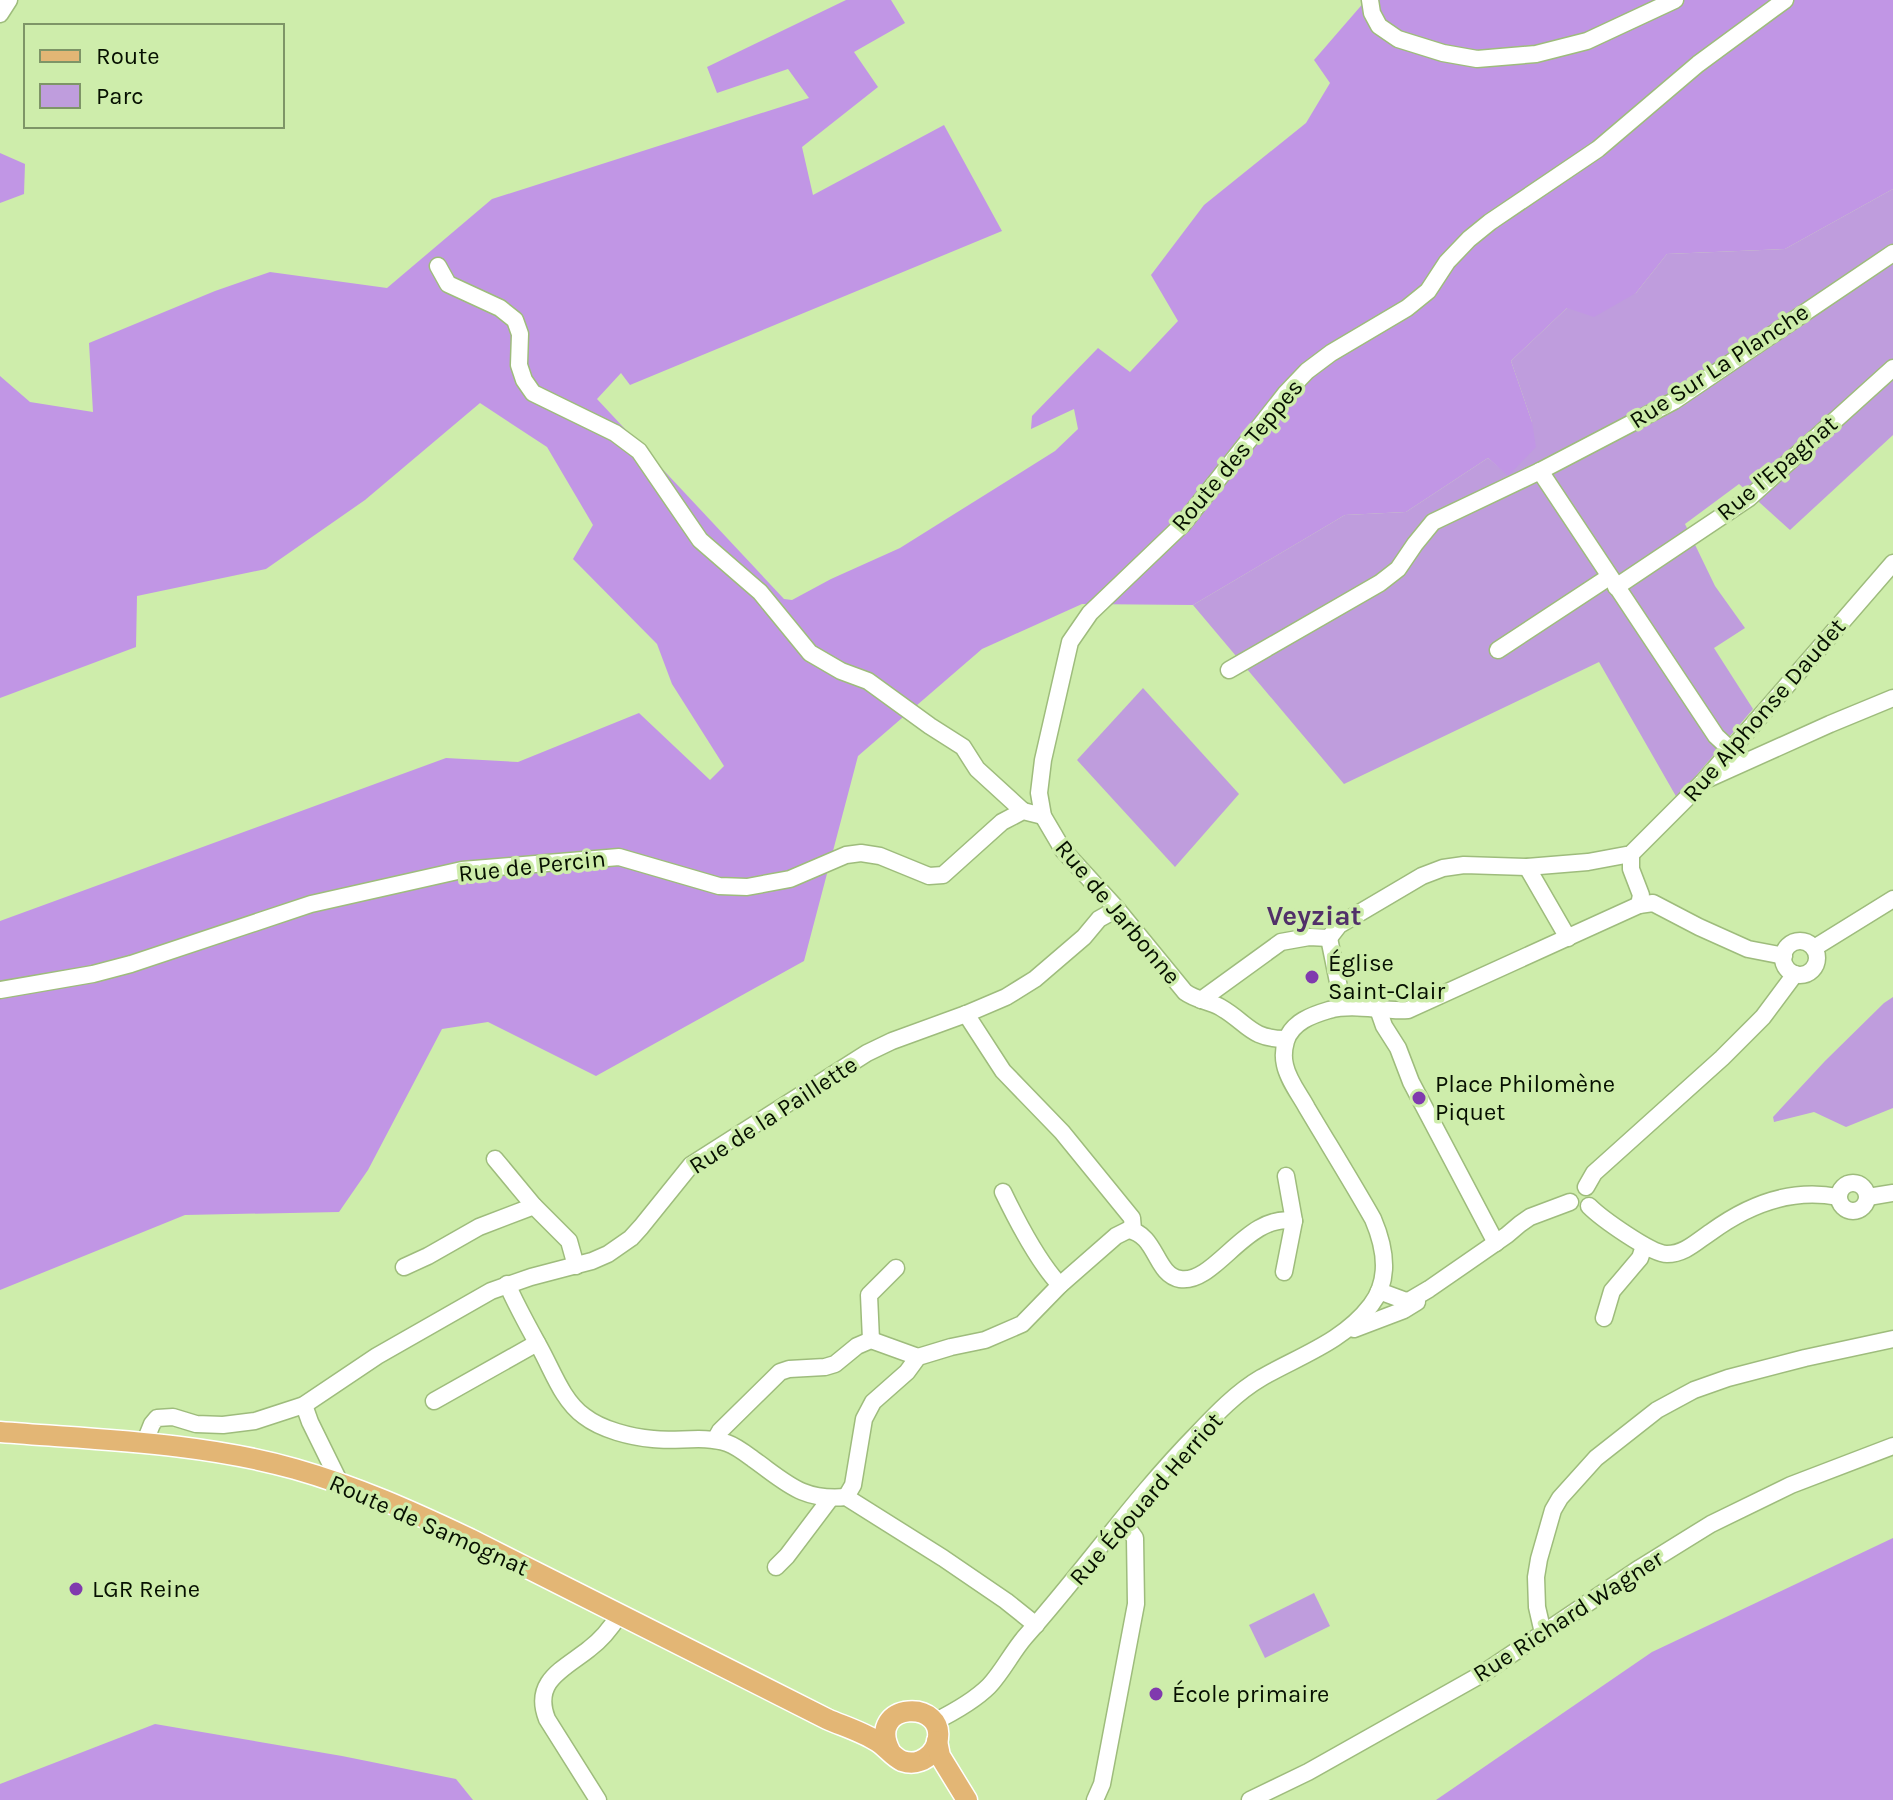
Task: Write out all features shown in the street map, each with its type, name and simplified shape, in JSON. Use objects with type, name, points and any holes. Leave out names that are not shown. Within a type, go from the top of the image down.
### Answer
[{"type":"main road","name":"Route de Samognat","points":[[0,1432],[144,1444],[239,1456],[294,1468],[340,1483],[445,1528],[877,1741],[890,1751]]},
{"type":"main road","points":[[914,1710],[929,1716],[936,1732],[940,1756],[966,1800],[918,1762],[902,1761],[890,1751],[885,1735],[892,1719],[914,1710]]},
{"type":"main road","name":"Route de Samognat","points":[[827,1719],[865,1722],[892,1719]]},
{"type":"main road","points":[[918,1762],[931,1754],[936,1732]]},
{"type":"street","points":[[0,14],[9,0]]},
{"type":"street","points":[[1370,0],[1379,26],[1398,39],[1443,53],[1477,59],[1536,54],[1587,41],[1675,0]]},
{"type":"street","name":"Route des Teppes","points":[[1043,816],[1039,793],[1043,760],[1070,642],[1090,613],[1182,525],[1286,393],[1307,371],[1331,353],[1407,308],[1428,291],[1447,262],[1490,222],[1598,149],[1698,64],[1785,0]]},
{"type":"street","name":"Rue Sur La Planche","points":[[1229,670],[1380,583],[1398,569],[1433,522],[1540,471],[1674,401],[1893,253]]},
{"type":"street","points":[[438,266],[448,284],[500,308],[515,320],[520,334],[519,365],[533,393],[615,433],[639,451],[700,540],[760,592],[810,653],[841,671],[868,681],[963,747],[977,769],[1023,811],[1043,816]]},
{"type":"street","name":"Rue l'Epagnat","points":[[1498,650],[1749,498],[1893,368]]},
{"type":"street","points":[[1540,471],[1716,736],[1731,750]]},
{"type":"street","name":"Rue Alphonse Daudet","points":[[1631,854],[1705,780],[1893,563]]},
{"type":"street","points":[[1705,780],[1893,698]]},
{"type":"street","name":"Rue de Percin","points":[[0,990],[93,974],[311,904],[462,870],[619,857],[719,886],[747,887],[790,879],[846,855],[861,853],[880,856],[929,876],[943,875],[1002,822],[1023,811]]},
{"type":"street","name":"Rue de Jarbonne","points":[[1043,816],[1063,850],[1117,909],[1185,992],[1218,1006],[1257,1034],[1286,1039]]},
{"type":"street","points":[[1346,1007],[1329,938],[1339,925],[1422,876],[1443,868],[1464,865],[1527,867],[1588,862],[1631,854],[1631,869],[1641,895],[1639,905]]},
{"type":"street","points":[[1527,867],[1568,938]]},
{"type":"street","points":[[1814,948],[1893,899]]},
{"type":"street","points":[[1570,1202],[1530,1217],[1429,1289],[1406,1301],[1379,1291],[1385,1260],[1379,1234],[1365,1204],[1287,1072],[1284,1057],[1286,1039],[1291,1030],[1309,1017],[1346,1007],[1408,1010],[1639,905],[1653,903],[1748,949],[1784,956]]},
{"type":"street","name":"Rue de la Paillette","points":[[144,1444],[157,1418],[173,1417],[196,1424],[223,1425],[255,1421],[304,1405],[377,1356],[491,1291],[608,1254],[631,1238],[691,1165],[867,1053],[989,1005],[1035,979],[1076,945],[1099,919],[1117,909]]},
{"type":"street","points":[[1201,1000],[1281,942],[1309,937],[1329,938]]},
{"type":"street","points":[[1804,942],[1814,948],[1817,958],[1814,968],[1806,974],[1795,974],[1787,969],[1785,950],[1793,943],[1804,942]]},
{"type":"street","points":[[1586,1187],[1594,1173],[1763,1017],[1795,974]]},
{"type":"street","points":[[1378,1009],[1411,1082],[1496,1243]]},
{"type":"street","points":[[966,1014],[1003,1071],[1062,1132],[1132,1218],[1133,1230]]},
{"type":"street","points":[[495,1159],[534,1206],[569,1241],[576,1266]]},
{"type":"street","points":[[1284,1272],[1294,1221],[1286,1176]]},
{"type":"street","points":[[1589,1206],[1644,1246],[1666,1254],[1690,1248],[1734,1216],[1769,1200],[1821,1194],[1838,1197],[1843,1187],[1854,1182],[1866,1189],[1868,1197],[1893,1193]]},
{"type":"street","points":[[1579,1185],[1586,1187],[1592,1197],[1589,1206],[1582,1209],[1574,1207],[1570,1202],[1570,1192],[1579,1185]]},
{"type":"street","points":[[1003,1192],[1050,1274],[1060,1285]]},
{"type":"street","points":[[404,1267],[479,1227],[534,1206]]},
{"type":"street","points":[[715,1440],[720,1431],[780,1372],[835,1364],[857,1346],[871,1340],[918,1357],[985,1340],[1022,1324],[1060,1285],[1116,1236],[1128,1230],[1138,1232],[1147,1240],[1167,1272],[1179,1279],[1196,1278],[1249,1234],[1278,1220],[1294,1221]]},
{"type":"street","points":[[1604,1318],[1612,1291],[1640,1258],[1644,1246]]},
{"type":"street","points":[[871,1340],[869,1295],[896,1268]]},
{"type":"street","points":[[507,1284],[568,1401],[586,1418],[606,1428],[655,1440],[715,1440],[728,1443],[811,1497],[838,1498],[943,1558],[1036,1625]]},
{"type":"street","points":[[1341,1333],[1404,1310],[1429,1289]]},
{"type":"street","name":"Rue Édouard Herriot","points":[[936,1732],[950,1714],[988,1687],[1021,1642],[1196,1435],[1260,1379],[1306,1355],[1358,1320],[1379,1291]]},
{"type":"street","points":[[1543,1633],[1537,1607],[1536,1577],[1553,1510],[1596,1458],[1657,1410],[1694,1390],[1792,1361],[1893,1339]]},
{"type":"street","points":[[434,1401],[537,1343]]},
{"type":"street","points":[[776,1567],[853,1485],[864,1419],[873,1402],[907,1372],[918,1357]]},
{"type":"street","points":[[304,1405],[340,1483]]},
{"type":"street","name":"Rue Richard Wagner","points":[[1250,1800],[1308,1772],[1482,1674],[1711,1524],[1791,1485],[1893,1446]]},
{"type":"street","points":[[1095,1800],[1102,1784],[1136,1604],[1133,1533],[1122,1520]]},
{"type":"street","points":[[598,1800],[547,1719],[542,1704],[551,1679],[602,1638],[619,1615]]},
{"type":"green space","points":[[1893,189],[1893,435],[1790,530],[1739,484],[1685,524],[1715,586],[1745,628],[1714,648],[1753,709],[1677,798],[1599,662],[1344,784],[1193,605],[1345,515],[1406,512],[1488,458],[1508,475],[1532,422],[1511,361],[1567,308],[1636,293],[1667,254],[1785,249]]},
{"type":"green space","points":[[1143,688],[1239,794],[1175,867],[1077,760]]},
{"type":"green space","points":[[1893,997],[1893,1108],[1846,1127],[1814,1112],[1774,1122],[1773,1117],[1825,1061]]},
{"type":"green space","points":[[1314,1593],[1330,1626],[1265,1658],[1249,1625]]},
{"type":"shaded area","points":[[846,0],[891,0],[905,23],[854,52],[878,87],[802,147],[813,195],[944,125],[1002,231],[630,385],[621,373],[597,399],[784,599],[792,600],[900,548],[1055,451],[1078,429],[1074,409],[1031,429],[1032,416],[1098,348],[1130,372],[1178,321],[1151,275],[1204,205],[1306,123],[1330,83],[1314,60],[1366,0],[1893,0],[1893,189],[1785,249],[1667,254],[1636,293],[1594,317],[1567,308],[1511,361],[1532,422],[1536,447],[1508,476],[1488,458],[1406,512],[1345,515],[1193,605],[1082,604],[982,649],[858,756],[804,961],[596,1076],[488,1022],[442,1029],[368,1170],[339,1212],[185,1215],[0,1290],[0,921],[446,758],[518,762],[639,713],[710,780],[724,766],[672,684],[657,644],[573,559],[593,525],[547,447],[480,403],[365,500],[266,569],[137,596],[136,647],[0,698],[0,376],[30,402],[93,412],[89,343],[270,272],[387,288],[492,199],[809,98],[788,69],[717,93],[707,67]]},
{"type":"shaded area","points":[[0,153],[25,164],[24,194],[0,203]]},
{"type":"shaded area","points":[[1893,1538],[1893,1800],[1436,1800],[1652,1652]]},
{"type":"shaded area","points":[[155,1724],[456,1779],[473,1800],[0,1800],[0,1784]]},
{"type":"place","name":"Église Saint-Clair","points":[[1312,977]]},
{"type":"place","name":"Place Philomène Piquet","points":[[1419,1098]]},
{"type":"place","name":"LGR Reine","points":[[76,1589]]},
{"type":"place","name":"École primaire","points":[[1156,1694]]},
{"type":"district","name":"Veyziat","points":[[1314,915]]}]
